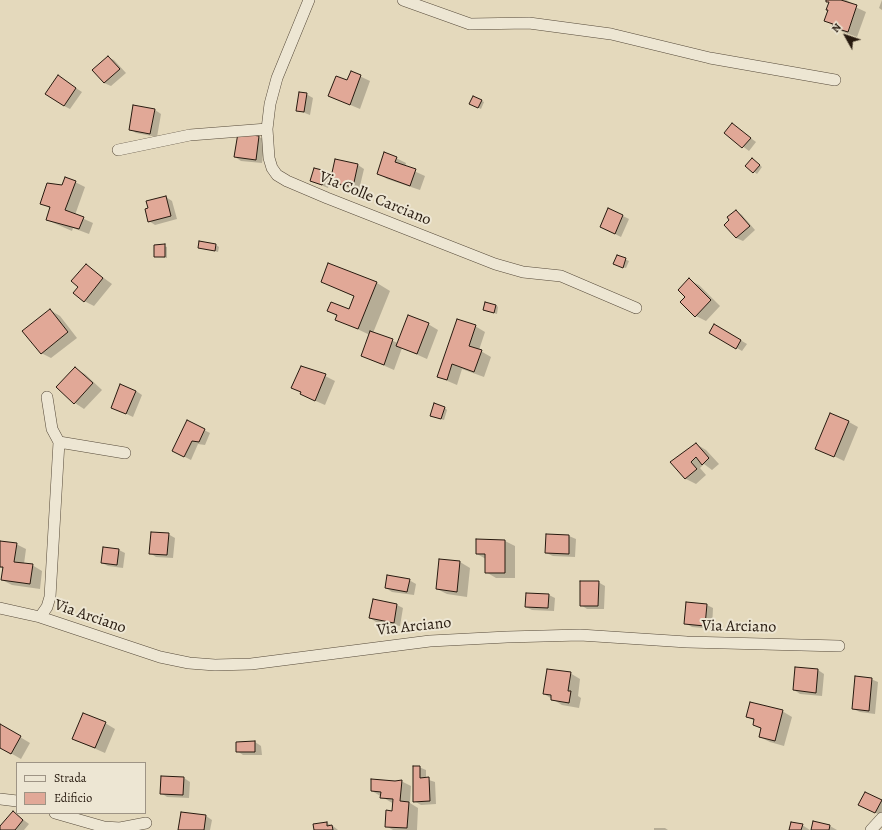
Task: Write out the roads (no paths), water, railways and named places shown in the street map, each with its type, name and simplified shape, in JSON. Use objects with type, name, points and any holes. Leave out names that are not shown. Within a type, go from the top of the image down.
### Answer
[{"type":"street","name":"Via Colle Carciano","points":[[309,0],[275,82],[270,104],[267,129],[269,162],[274,172],[282,179],[495,264],[516,271],[561,276],[636,308]]},
{"type":"street","points":[[403,0],[470,24],[529,23],[611,34],[710,58],[835,80]]},
{"type":"street","points":[[118,150],[190,134],[267,129]]},
{"type":"street","points":[[40,617],[47,607],[50,597],[59,442],[52,429],[47,397]]},
{"type":"street","points":[[59,442],[126,453]]},
{"type":"street","name":"Via Arciano","points":[[0,608],[40,617],[160,657],[189,663],[220,665],[251,664],[430,641],[507,636],[580,635],[687,642],[839,646]]},
{"type":"street","points":[[0,799],[16,801]]},
{"type":"street","points":[[58,814],[104,827],[120,828],[146,823]]},
{"type":"street","points":[[870,830],[882,818]]}]
